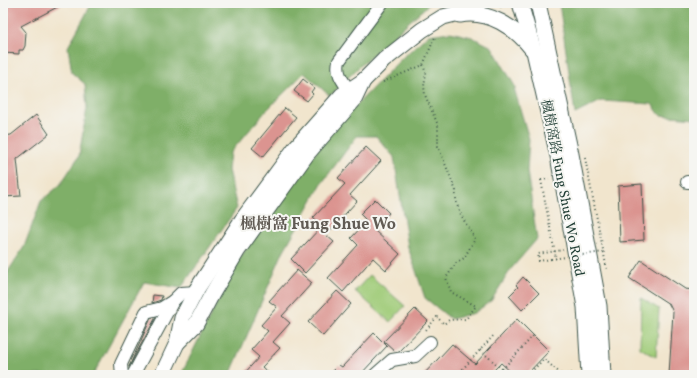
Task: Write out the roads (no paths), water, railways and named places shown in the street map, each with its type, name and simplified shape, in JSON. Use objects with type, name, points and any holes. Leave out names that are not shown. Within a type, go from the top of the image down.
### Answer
[{"type":"main road","points":[[443,17],[453,3]]},
{"type":"main road","points":[[162,375],[177,343],[182,318],[196,292],[242,220],[291,152],[342,95],[363,81],[390,56],[422,30],[443,17],[463,12],[479,3]]},
{"type":"main road","name":"楓樹窩路 Fung Shue Wo Road","points":[[520,3],[534,51],[558,156],[585,307],[589,375]]},
{"type":"main road","name":"楓樹窩路 Fung Shue Wo Road","points":[[538,3],[571,154],[599,306],[603,375]]},
{"type":"main road","points":[[544,3],[546,35]]},
{"type":"main road","points":[[443,17],[467,14],[492,18],[509,26],[523,37],[534,51]]},
{"type":"main road","points":[[177,343],[196,324],[222,275],[255,226],[307,154],[354,100],[363,81]]},
{"type":"lane","points":[[349,90],[339,76],[337,68],[339,61],[382,3]]},
{"type":"lane","points":[[122,375],[121,364],[146,312],[162,308],[173,301],[181,293],[196,292]]},
{"type":"lane","points":[[134,375],[173,301]]},
{"type":"lane","points":[[375,375],[392,360],[415,356],[430,342]]},
{"type":"district","name":"楓樹窩 Fung Shue Wo","points":[[318,225]]}]
